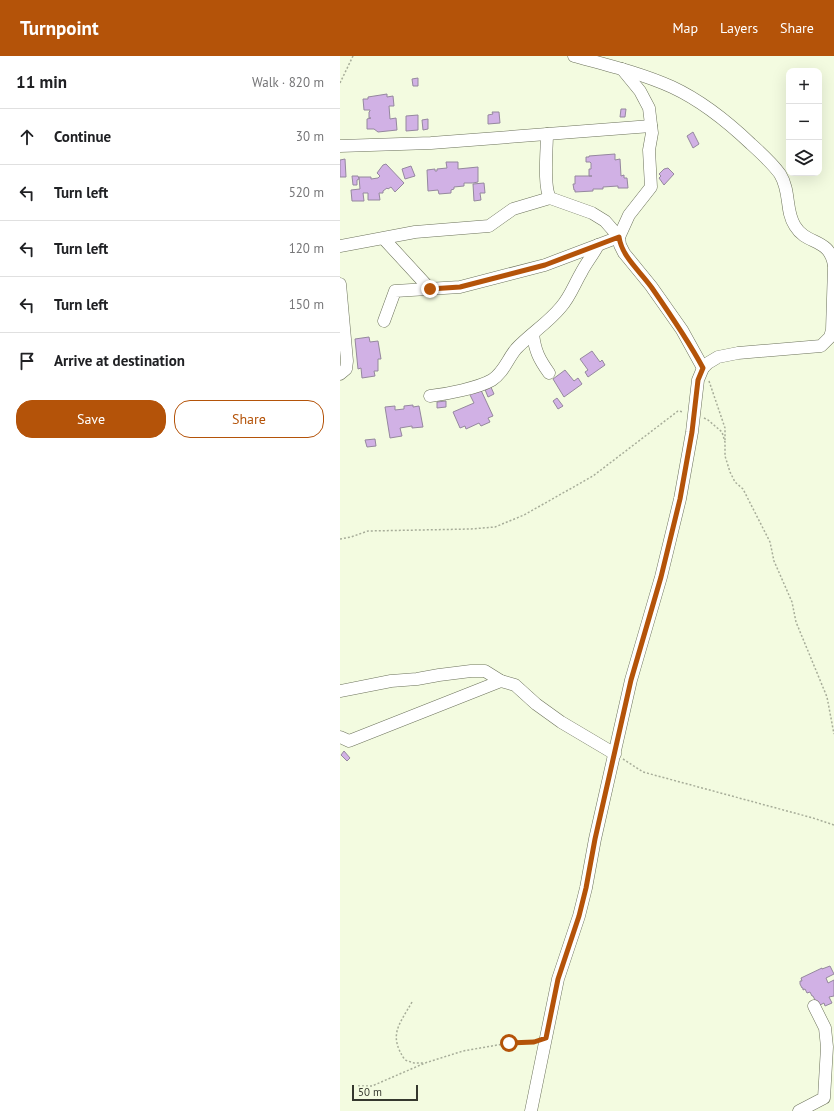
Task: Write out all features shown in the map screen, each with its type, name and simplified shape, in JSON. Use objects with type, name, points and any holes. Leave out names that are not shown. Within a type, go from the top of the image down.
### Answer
[{"type":"street","points":[[574,56],[614,66],[660,82],[685,94],[741,134],[777,170],[784,182],[794,224],[802,234],[825,247],[830,252],[834,266],[832,330],[830,336],[821,346]]},
{"type":"street","points":[[622,70],[646,100],[649,108],[652,133],[649,150],[651,187],[630,215],[619,237],[620,245],[624,253],[651,286],[677,324],[703,368]]},
{"type":"street","points":[[340,146],[431,143],[652,126]]},
{"type":"street","points":[[547,134],[546,183],[547,194],[550,198]]},
{"type":"street","points":[[340,246],[415,232],[489,226],[514,209],[550,198],[599,216],[619,237]]},
{"type":"street","points":[[384,321],[395,291],[460,287],[545,265],[619,237]]},
{"type":"street","points":[[384,239],[430,289]]},
{"type":"street","points":[[430,396],[447,394],[491,381],[501,373],[516,350],[561,307],[598,245]]},
{"type":"street","points":[[340,284],[347,361],[346,369],[340,374]]},
{"type":"street","points":[[533,334],[535,347],[540,360],[549,373]]},
{"type":"street","points":[[531,1111],[558,979],[579,916],[636,659],[658,591],[680,499],[695,414],[698,380],[703,368],[713,360],[725,356],[834,345]]},
{"type":"street","points":[[340,691],[391,681],[417,679],[471,671],[485,671],[501,681],[515,685],[536,704],[561,722],[615,754]]},
{"type":"street","points":[[340,737],[348,741],[501,681]]},
{"type":"street","points":[[799,1111],[824,1098],[827,1047],[825,1028],[814,1006]]},
{"type":"path","points":[[340,83],[353,56]]},
{"type":"path","points":[[703,368],[708,377],[726,428],[725,456],[730,472],[735,482],[743,489],[770,542],[774,561],[792,602],[796,622],[827,697],[834,734]]},
{"type":"path","points":[[340,538],[352,537],[368,531],[471,529],[495,527],[524,515],[592,476],[678,411],[695,414],[708,420],[722,432],[725,442]]},
{"type":"path","points":[[615,754],[643,772],[834,825]]},
{"type":"path","points":[[412,1002],[397,1028],[396,1039],[399,1051],[405,1060],[414,1063],[425,1063]]},
{"type":"path","points":[[358,1086],[372,1086],[425,1063],[462,1051],[509,1043],[534,1042],[546,1038]]},
{"type":"building","points":[[418,78],[418,86],[413,86],[412,79]]},
{"type":"building","points":[[387,94],[387,97],[393,96],[394,106],[389,106],[390,119],[396,118],[397,130],[378,132],[374,129],[367,129],[367,119],[371,118],[369,118],[370,110],[364,110],[363,99]]},
{"type":"building","points":[[621,109],[626,109],[625,117],[620,117]]},
{"type":"building","points":[[492,112],[499,112],[500,123],[488,124],[488,115],[493,114]]},
{"type":"building","points":[[418,115],[418,130],[406,131],[406,116]]},
{"type":"building","points":[[428,119],[428,129],[423,130],[422,120]]},
{"type":"building","points":[[693,132],[699,144],[693,148],[687,136]]},
{"type":"building","points":[[615,154],[615,160],[620,159],[621,176],[624,175],[624,178],[627,178],[628,188],[618,188],[618,186],[603,187],[603,189],[593,189],[593,191],[575,192],[573,184],[575,184],[575,176],[589,176],[591,163],[586,162],[586,157]]},
{"type":"building","points":[[345,159],[346,177],[340,177],[340,160]]},
{"type":"building","points":[[446,162],[458,162],[458,169],[478,167],[478,182],[464,183],[464,186],[454,187],[454,189],[451,190],[451,193],[439,194],[438,190],[428,191],[427,170],[435,169],[435,171],[437,171],[437,169],[447,168]]},
{"type":"building","points":[[386,164],[404,183],[395,192],[391,187],[383,191],[383,193],[379,193],[380,200],[368,200],[368,193],[363,193],[364,201],[352,201],[351,190],[360,189],[359,177],[371,177],[371,179],[378,178],[380,176],[377,173],[383,165]]},
{"type":"building","points":[[411,166],[415,176],[405,179],[402,169]]},
{"type":"building","points":[[668,168],[674,174],[664,185],[659,178],[661,176],[659,174],[664,169]]},
{"type":"building","points":[[352,176],[358,176],[359,179],[357,180],[357,185],[353,185]]},
{"type":"building","points":[[484,183],[485,193],[480,193],[481,200],[474,201],[473,184]]},
{"type":"building","points":[[369,337],[370,342],[378,341],[381,359],[378,359],[378,371],[374,371],[375,376],[362,378],[361,368],[358,369],[355,339]]},
{"type":"building","points":[[592,351],[600,362],[602,360],[605,365],[588,377],[585,372],[588,370],[580,359]]},
{"type":"building","points":[[565,370],[574,381],[578,378],[582,384],[564,397],[553,379]]},
{"type":"building","points":[[490,385],[494,394],[488,397],[484,387]]},
{"type":"building","points":[[480,388],[493,416],[488,418],[490,422],[481,426],[479,423],[466,429],[465,426],[460,428],[453,412],[474,403],[469,393]]},
{"type":"building","points":[[557,398],[563,406],[558,409],[553,401]]},
{"type":"building","points":[[446,401],[446,407],[437,408],[437,402]]},
{"type":"building","points":[[413,405],[413,407],[419,406],[423,427],[412,428],[412,426],[400,428],[402,436],[390,438],[385,407],[395,406],[395,410],[404,409],[404,406]]},
{"type":"building","points":[[375,439],[376,446],[367,447],[365,440]]},
{"type":"building","points":[[344,751],[350,758],[347,761],[341,755]]},
{"type":"building","points":[[830,966],[834,974],[826,978],[828,983],[834,980],[834,996],[829,997],[832,1003],[825,1006],[824,1003],[818,1006],[810,992],[807,993],[805,989],[803,990],[800,981],[802,981],[801,978],[822,968]]},
{"type":"route","points":[[430,289],[460,287],[545,265],[619,237],[620,245],[624,253],[651,286],[682,330],[703,368],[698,380],[692,432],[680,499],[656,598],[636,659],[600,813],[586,888],[579,916],[558,979],[546,1038],[534,1042],[509,1043]]}]
